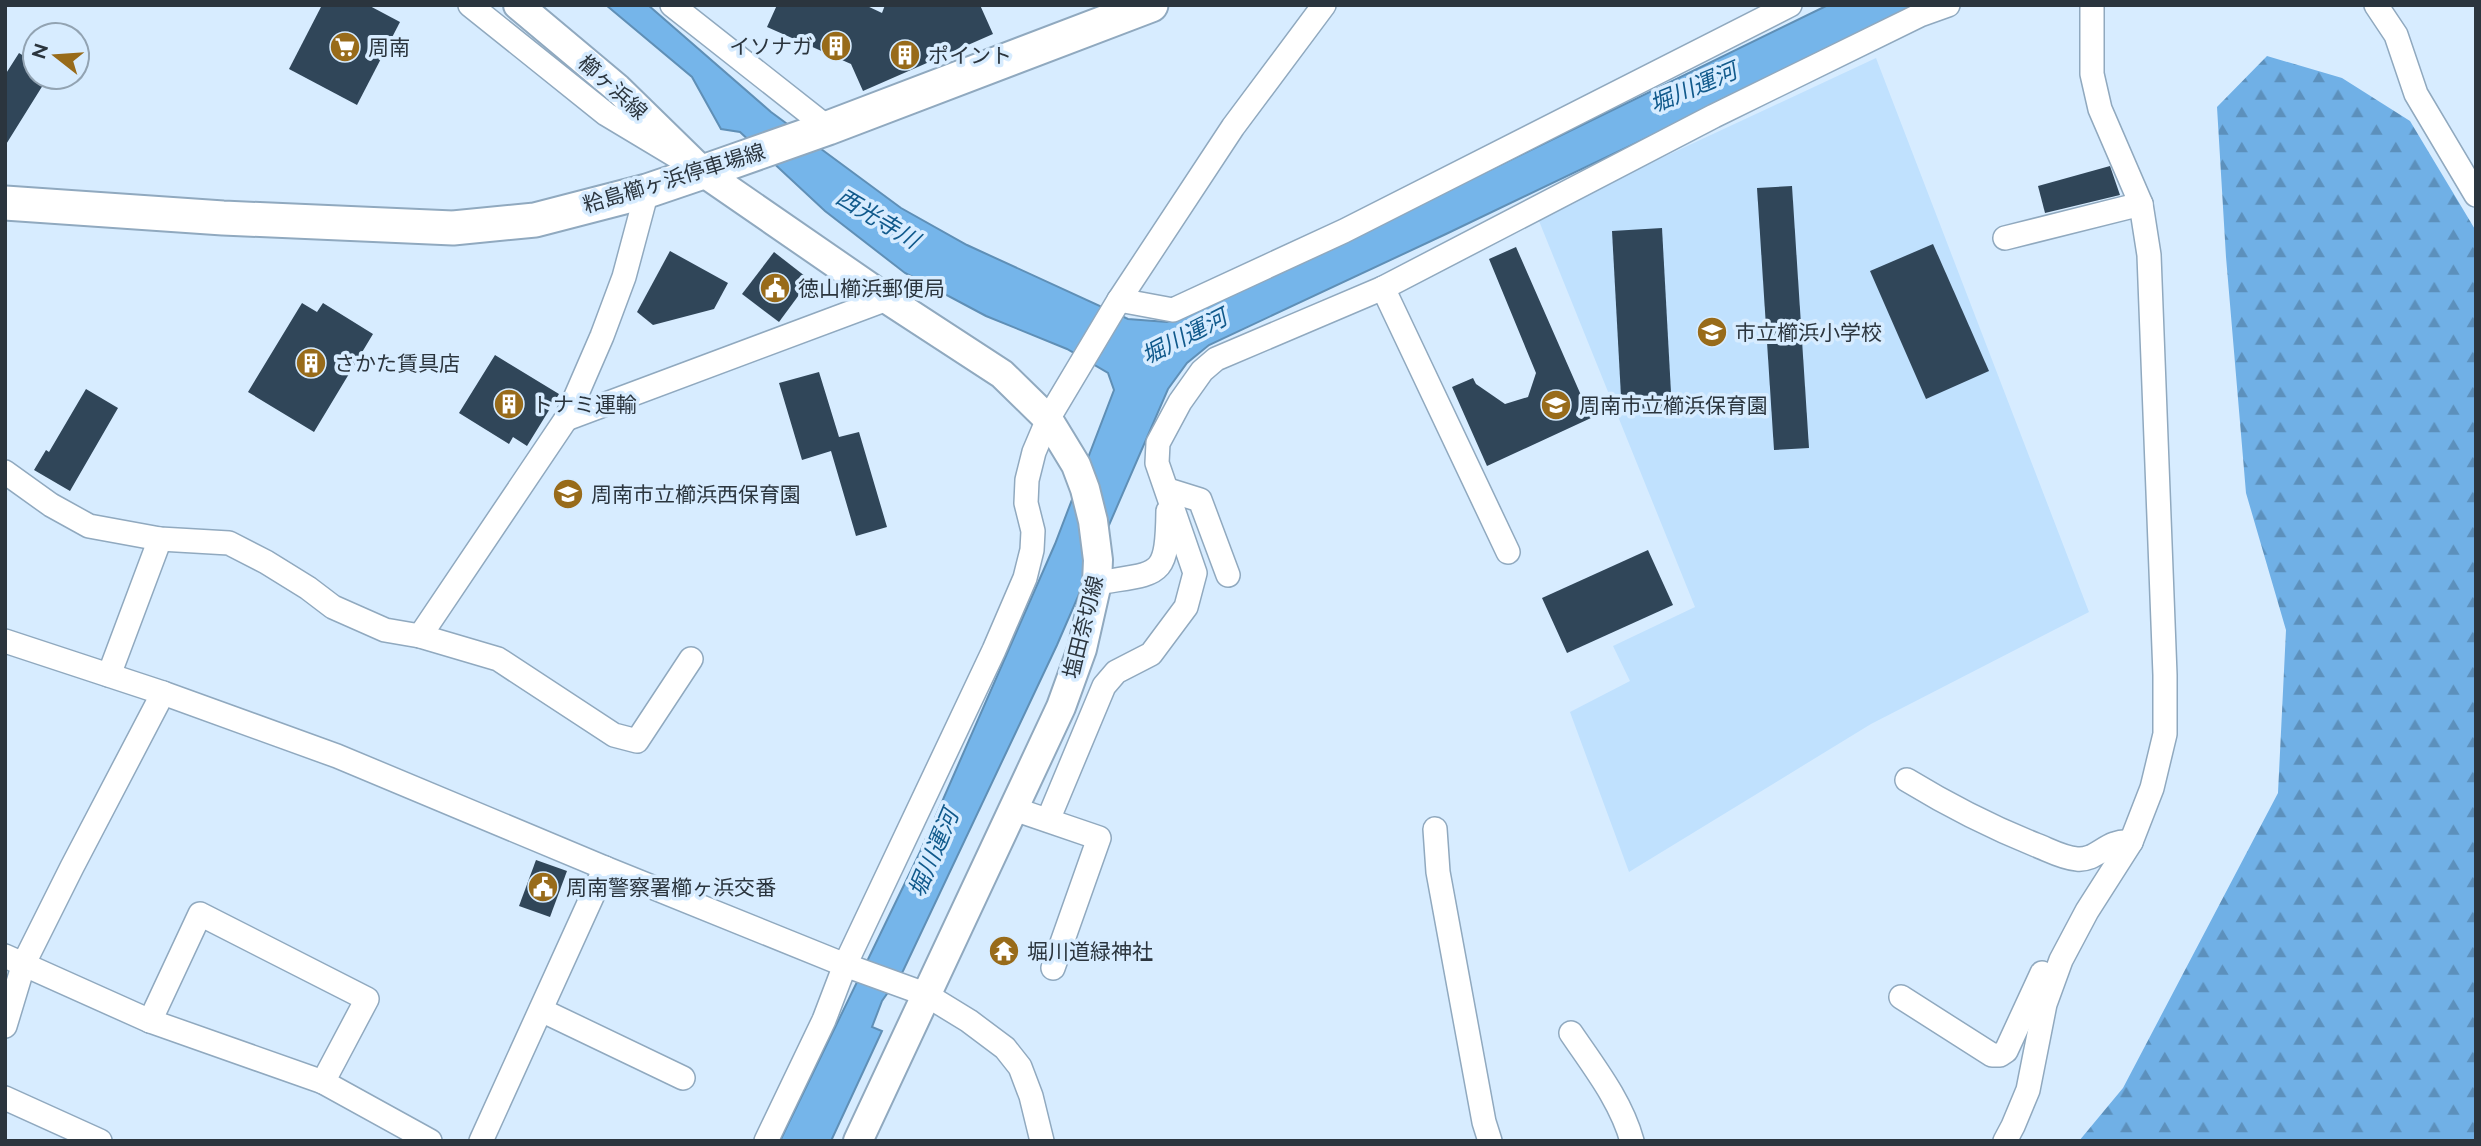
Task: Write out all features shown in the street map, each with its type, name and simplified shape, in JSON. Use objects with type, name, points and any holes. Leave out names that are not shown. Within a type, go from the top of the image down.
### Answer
[{"type":"main road","name":"粭島櫛ヶ浜停車場線","points":[[5,203],[223,218],[453,228],[535,219],[647,191],[703,172],[828,128],[1151,5]]},
{"type":"street","points":[[470,5],[606,114],[703,172]]},
{"type":"street","name":"櫛ヶ浜線","points":[[518,5],[617,88],[703,172]]},
{"type":"street","points":[[672,5],[828,128]]},
{"type":"street","points":[[766,1141],[849,967],[1025,578],[1032,550],[1033,531],[1026,503],[1027,480],[1034,452],[1048,419],[1119,300],[1233,127],[1324,5]]},
{"type":"street","points":[[1119,300],[1173,310],[1344,231],[1790,5]]},
{"type":"street","points":[[1048,820],[1104,685],[1116,672],[1151,654],[1186,607],[1195,573],[1157,463],[1158,443],[1180,402],[1202,371],[1216,359],[1382,288],[1714,116],[1920,15],[1948,5]]},
{"type":"street","points":[[2005,1141],[2028,1090],[2045,1004],[2061,960],[2087,911],[2131,842],[2152,788],[2165,734],[2149,255],[2141,204],[2100,109],[2092,74],[2092,5]]},
{"type":"street","points":[[2376,5],[2396,34],[2416,94],[2476,195]]},
{"type":"street","name":"塩田奈切線","points":[[703,172],[887,299],[1002,374],[1048,419],[1076,465],[1093,521],[1098,572],[1082,649],[1061,708],[1014,809],[919,992],[858,1141]]},
{"type":"street","points":[[419,636],[566,419],[602,337],[624,276],[647,191]]},
{"type":"street","points":[[2005,238],[2141,204]]},
{"type":"street","points":[[1382,288],[1508,552]]},
{"type":"street","points":[[566,419],[887,299]]},
{"type":"street","points":[[5,472],[51,505],[89,526],[160,539],[229,543],[266,562],[333,607],[385,630],[419,636],[498,660],[614,735],[638,741],[691,659]]},
{"type":"street","points":[[1098,572],[1151,574],[1162,563],[1167,546],[1168,490]]},
{"type":"street","points":[[1168,490],[1200,500],[1228,575]]},
{"type":"street","points":[[110,675],[160,539]]},
{"type":"street","points":[[5,641],[163,693],[337,756],[849,967],[919,992],[969,1021],[1005,1048],[1020,1067],[1031,1096],[1042,1141]]},
{"type":"street","points":[[5,1026],[15,959],[72,867],[163,693]]},
{"type":"street","points":[[1907,780],[1950,806],[2063,856],[2079,860],[2092,857],[2120,841],[2131,842]]},
{"type":"street","points":[[1014,809],[1099,838],[1053,968]]},
{"type":"street","points":[[1435,829],[1438,872],[1484,1122],[1490,1141]]},
{"type":"street","points":[[481,1141],[605,868]]},
{"type":"street","points":[[150,1021],[200,914],[368,999],[323,1082]]},
{"type":"street","points":[[15,959],[150,1021],[323,1082],[430,1141]]},
{"type":"street","points":[[1901,997],[1992,1055],[2000,1055],[2006,1051],[2043,970],[2052,962],[2061,960]]},
{"type":"street","points":[[541,1010],[683,1078]]},
{"type":"street","points":[[1571,1033],[1614,1098],[1628,1126],[1632,1141]]},
{"type":"street","points":[[5,1098],[100,1141]]},
{"type":"shaded area","points":[[1876,58],[2089,612],[1871,724],[1629,872],[1570,712],[1630,681],[1613,646],[1695,607],[1537,216]]},
{"type":"green space","points":[[2267,56],[2342,78],[2410,121],[2476,231],[2476,1141],[2079,1141],[2123,1088],[2278,793],[2286,630],[2246,493],[2226,257],[2217,107]]},
{"type":"water","points":[[606,5],[648,5],[771,112],[901,208],[967,245],[1128,319],[1167,322],[1285,270],[1828,5],[1924,5],[1209,345],[1187,363],[1168,389],[1057,645],[903,971],[882,1001],[872,1027],[882,1031],[831,1141],[780,1141],[920,852],[1055,544],[1114,390],[1108,373],[1067,349],[986,316],[905,273],[825,211],[740,132],[721,129],[692,77]]},
{"type":"building","points":[[322,5],[368,5],[400,22],[357,105],[289,69]]},
{"type":"building","points":[[777,5],[865,5],[882,13],[885,5],[980,5],[993,34],[863,91],[851,64],[767,27]]},
{"type":"building","points":[[19,53],[21,91],[39,91],[5,146],[5,75]]},
{"type":"building","points":[[2110,166],[2120,195],[2045,213],[2038,186]]},
{"type":"building","points":[[1792,186],[1809,448],[1774,450],[1757,188]]},
{"type":"building","points":[[1662,228],[1672,411],[1622,415],[1612,231]]},
{"type":"building","points":[[1933,244],[1989,371],[1926,399],[1870,271]]},
{"type":"building","points":[[1516,247],[1591,418],[1487,466],[1452,387],[1473,378],[1476,384],[1505,404],[1528,397],[1536,373],[1489,259]]},
{"type":"building","points":[[670,251],[728,283],[714,309],[653,325],[637,312]]},
{"type":"building","points":[[774,252],[810,280],[779,322],[742,294]]},
{"type":"building","name":"さかた賃具店","points":[[302,303],[317,312],[323,303],[373,334],[314,432],[248,392]]},
{"type":"building","name":"トナミ運輸","points":[[495,355],[559,394],[527,446],[513,437],[509,444],[459,413]]},
{"type":"building","points":[[819,372],[839,437],[859,432],[887,527],[856,536],[831,451],[802,460],[779,383]]},
{"type":"building","points":[[86,389],[118,408],[70,491],[34,470],[46,450],[49,452]]},
{"type":"building","points":[[1648,550],[1673,605],[1567,653],[1542,598]]},
{"type":"building","points":[[536,860],[567,871],[550,917],[519,906]]},
{"type":"place","name":"イソナガ","points":[[836,46]]},
{"type":"place","name":"周南","points":[[345,47]]},
{"type":"place","name":"ポイント","points":[[905,55]]},
{"type":"place","name":"徳山櫛浜郵便局","points":[[775,288]]},
{"type":"place","name":"市立櫛浜小学校","points":[[1712,332]]},
{"type":"place","name":"さかた賃具店","points":[[311,363]]},
{"type":"place","name":"トナミ運輸","points":[[509,404]]},
{"type":"place","name":"周南市立櫛浜保育園","points":[[1556,405]]},
{"type":"place","name":"周南市立櫛浜西保育園","points":[[568,494]]},
{"type":"place","name":"周南警察署櫛ヶ浜交番","points":[[543,887]]},
{"type":"place","name":"堀川道緑神社","points":[[1004,951]]},
{"type":"water label","name":"堀川運河","points":[[1693,87]]},
{"type":"water label","name":"西光寺川","points":[[878,218]]},
{"type":"water label","name":"堀川運河","points":[[1184,336]]},
{"type":"water label","name":"堀川運河","points":[[933,853]]}]
